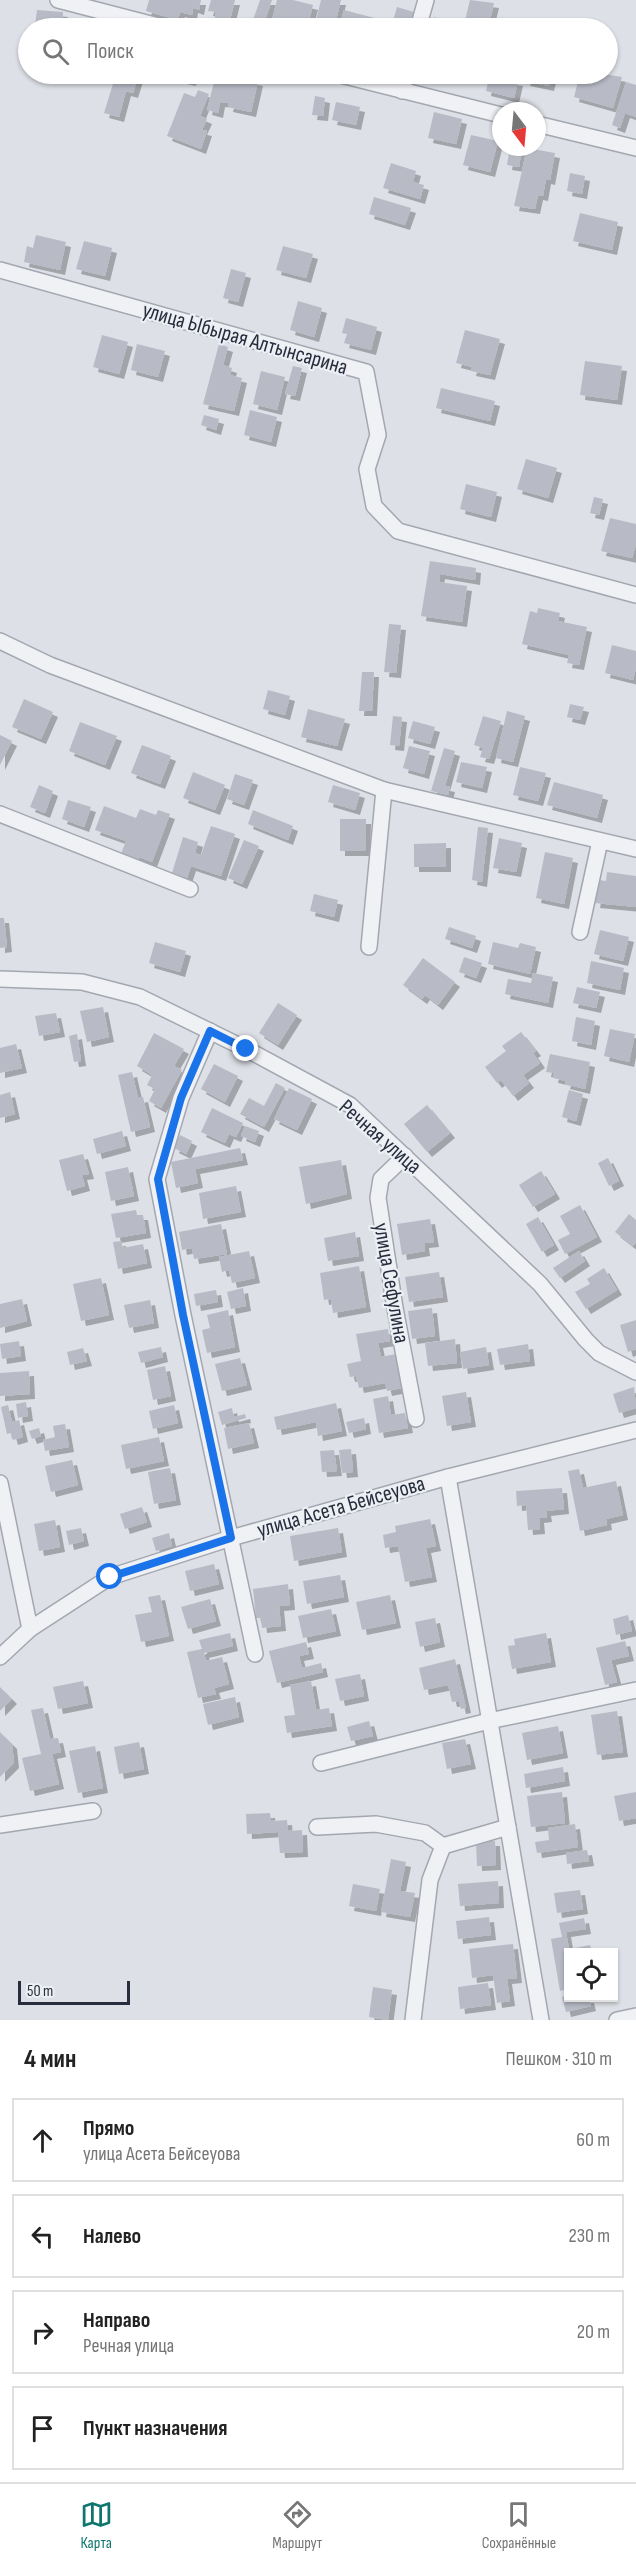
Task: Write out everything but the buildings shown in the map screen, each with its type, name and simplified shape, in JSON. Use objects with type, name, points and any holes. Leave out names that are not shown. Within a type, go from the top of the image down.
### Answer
[{"type":"street","points":[[58,0],[127,18]]},
{"type":"street","points":[[421,18],[426,0]]},
{"type":"street","points":[[375,84],[492,113]]},
{"type":"street","points":[[402,91],[404,84]]},
{"type":"street","points":[[546,126],[636,148]]},
{"type":"street","name":"улица Ыбырая Алтынсарина","points":[[0,270],[366,372],[378,435],[367,469],[374,506],[398,531],[636,595]]},
{"type":"street","points":[[0,641],[50,665],[384,789],[636,849]]},
{"type":"street","points":[[369,947],[384,789]]},
{"type":"street","points":[[0,814],[190,889]]},
{"type":"street","points":[[580,932],[600,840]]},
{"type":"street","name":"Речная улица","points":[[0,979],[81,982],[140,997],[210,1031],[350,1106],[540,1284],[599,1353],[636,1372]]},
{"type":"street","points":[[210,1031],[181,1098],[158,1179],[183,1315],[255,1654]]},
{"type":"street","name":"улица Сефулина","points":[[405,1156],[381,1179],[378,1198],[395,1308],[416,1419]]},
{"type":"street","name":"улица Асета Бейсеуова","points":[[0,1657],[30,1629],[110,1577],[231,1538],[448,1477],[636,1430]]},
{"type":"street","points":[[448,1477],[541,2020]]},
{"type":"street","points":[[0,1483],[30,1629]]},
{"type":"street","points":[[321,1763],[489,1720],[636,1690]]},
{"type":"street","points":[[0,1826],[93,1811]]},
{"type":"street","points":[[317,1827],[376,1824],[425,1833],[442,1846]]},
{"type":"street","points":[[442,1846],[508,1827]]},
{"type":"street","points":[[412,2020],[430,1880],[442,1846]]},
{"type":"street","points":[[617,2020],[636,2016]]},
{"type":"route","points":[[110,1577],[231,1538],[183,1315],[158,1179],[168,1136],[181,1098],[210,1031],[246,1049]]}]
